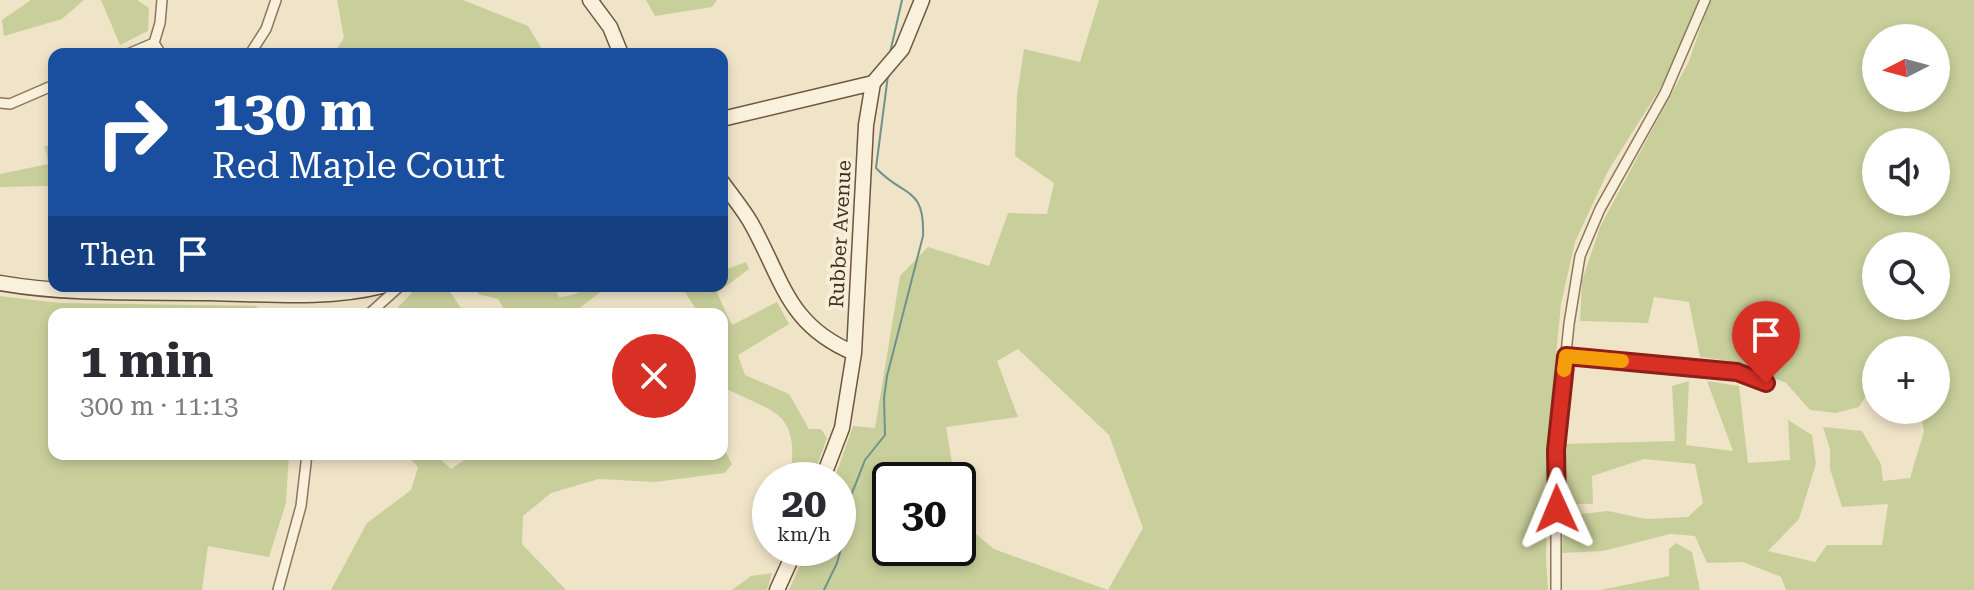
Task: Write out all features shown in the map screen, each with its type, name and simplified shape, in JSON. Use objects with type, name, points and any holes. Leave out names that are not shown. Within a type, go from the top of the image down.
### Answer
[{"type":"street","points":[[157,48],[154,43],[162,0]]},
{"type":"street","points":[[254,48],[266,29],[276,0]]},
{"type":"street","points":[[590,0],[610,27],[619,48]]},
{"type":"street","points":[[728,118],[876,81],[894,61],[913,27],[922,0]]},
{"type":"street","points":[[1556,590],[1556,450],[1575,279],[1584,245],[1616,178],[1665,93],[1705,0]]},
{"type":"street","points":[[142,48],[154,43]]},
{"type":"street","name":"Rubber Avenue","points":[[829,462],[842,428],[854,353],[868,107],[876,81]]},
{"type":"street","points":[[0,103],[10,104],[48,88]]},
{"type":"street","points":[[728,191],[750,222],[786,297],[823,337],[854,353]]},
{"type":"street","points":[[0,283],[48,288]]},
{"type":"street","points":[[79,292],[360,292]]},
{"type":"street","points":[[376,308],[393,292]]},
{"type":"street","points":[[1566,356],[1737,372],[1766,383]]},
{"type":"street","points":[[278,590],[301,506],[306,460]]},
{"type":"street","points":[[777,590],[788,566]]},
{"type":"green space","points":[[31,0],[84,0],[62,19],[4,36],[2,20]]},
{"type":"green space","points":[[101,0],[137,0],[149,8],[148,31],[120,45]]},
{"type":"green space","points":[[337,0],[463,0],[528,26],[541,48],[337,48],[344,38]]},
{"type":"green space","points":[[646,0],[717,0],[712,7],[655,16]]},
{"type":"green space","points":[[1099,0],[1699,0],[1668,76],[1608,171],[1575,242],[1561,304],[1550,418],[1548,590],[1108,590],[789,590],[800,566],[856,566],[856,462],[840,462],[853,426],[875,428],[900,276],[928,247],[989,266],[1008,213],[1047,214],[1054,183],[1015,156],[1017,95],[1024,49],[1080,62]],"holes":[[[1018,349],[1109,435],[1143,528],[1108,590],[994,549],[976,534],[976,566],[872,566],[872,462],[952,462],[946,427],[1018,417],[997,361]]]},
{"type":"green space","points":[[1710,0],[1974,0],[1974,590],[1786,590],[1781,577],[1743,562],[1707,563],[1695,536],[1670,534],[1603,551],[1562,553],[1564,516],[1608,511],[1646,519],[1688,517],[1703,503],[1695,464],[1644,459],[1592,476],[1593,504],[1565,504],[1562,444],[1675,441],[1672,386],[1689,381],[1686,445],[1733,451],[1707,381],[1739,386],[1748,463],[1790,460],[1788,420],[1812,435],[1816,464],[1799,519],[1768,551],[1815,562],[1827,545],[1882,545],[1888,504],[1842,507],[1830,469],[1830,449],[1823,427],[1862,431],[1881,464],[1883,481],[1910,478],[1924,431],[1923,424],[1950,424],[1950,336],[1862,336],[1862,402],[1859,407],[1836,413],[1810,410],[1786,383],[1737,362],[1700,357],[1689,302],[1654,297],[1648,323],[1580,321],[1582,281],[1600,227],[1689,61]]},
{"type":"green space","points":[[48,164],[48,186],[0,187],[0,174]]},
{"type":"green space","points":[[746,262],[749,269],[728,285],[728,269]]},
{"type":"green space","points":[[412,292],[450,292],[461,308],[398,308]]},
{"type":"green space","points":[[556,292],[559,297],[600,292],[580,308],[503,308],[498,299],[478,294]]},
{"type":"green space","points":[[685,292],[718,292],[724,308],[695,308]]},
{"type":"green space","points":[[0,296],[60,303],[257,306],[48,308],[48,460],[289,460],[286,503],[269,557],[208,546],[202,590],[0,590]]},
{"type":"green space","points":[[777,302],[789,324],[738,355],[745,375],[789,394],[809,429],[821,429],[827,438],[818,462],[791,462],[791,440],[786,424],[777,414],[728,390],[728,316],[732,325]]},
{"type":"green space","points":[[728,456],[732,464],[725,473],[655,482],[599,479],[551,493],[523,516],[522,544],[566,590],[331,590],[367,523],[411,490],[418,467],[411,460],[441,460],[451,469],[464,460],[728,460]]},
{"type":"green space","points":[[1676,543],[1692,552],[1700,590],[1600,590],[1669,576],[1669,549]]},
{"type":"green space","points":[[772,573],[767,590],[732,590],[751,576]]},
{"type":"waterway","points":[[890,53],[902,0]]},
{"type":"waterway","points":[[824,590],[837,563],[845,534],[843,515],[865,460],[885,435],[887,376],[923,236],[923,220],[916,200],[876,168],[888,75]]},
{"type":"slow traffic","points":[[1564,370],[1566,356],[1622,361]]},
{"type":"route","points":[[1557,509],[1556,450],[1566,356],[1737,372],[1766,383]]}]
